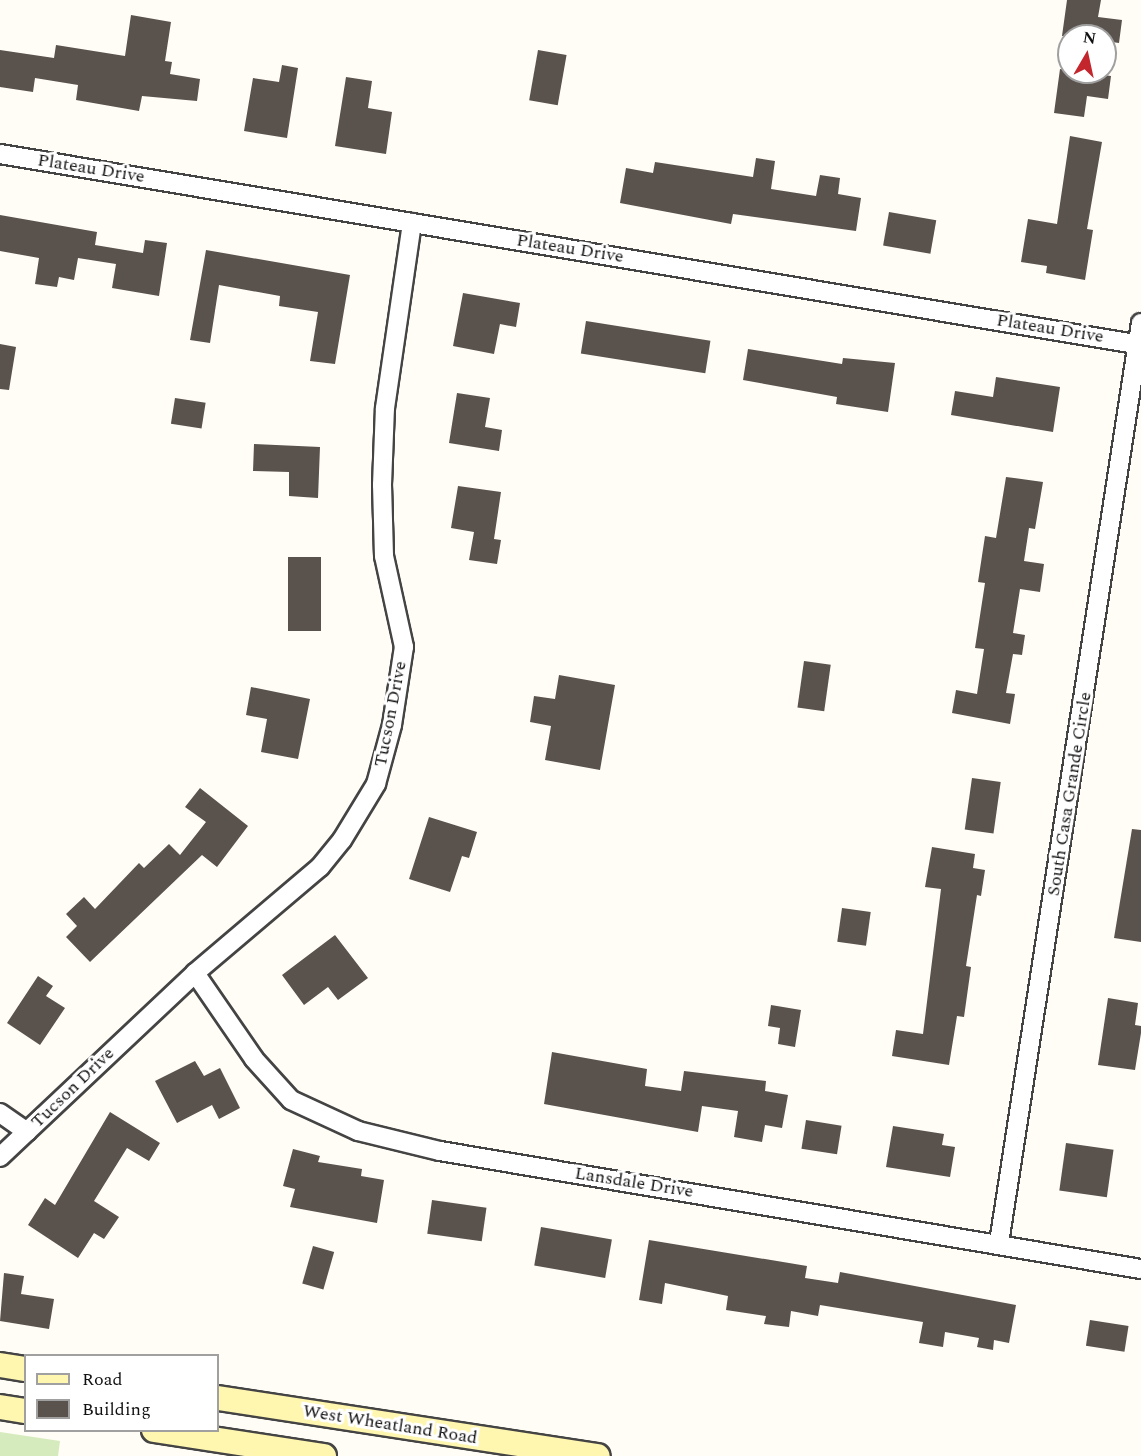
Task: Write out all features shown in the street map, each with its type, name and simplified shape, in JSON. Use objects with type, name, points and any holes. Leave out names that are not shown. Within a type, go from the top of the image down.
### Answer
[{"type":"main road","points":[[0,1365],[24,1369]]},
{"type":"main road","name":"West Wheatland Road","points":[[219,1398],[598,1456]]},
{"type":"main road","points":[[0,1407],[24,1411]]},
{"type":"main road","points":[[161,1432],[324,1456]]},
{"type":"street","name":"Plateau Drive","points":[[0,154],[1139,344]]},
{"type":"street","name":"Tucson Drive","points":[[0,1157],[195,973],[320,867],[342,840],[376,784],[392,725],[404,646],[384,556],[382,485],[385,408],[412,223]]},
{"type":"street","name":"South Casa Grande Circle","points":[[999,1243],[1141,323]]},
{"type":"street","name":"Lansdale Drive","points":[[195,973],[255,1059],[291,1100],[358,1131],[440,1151],[999,1243],[1141,1269]]},
{"type":"street","points":[[0,1113],[27,1132]]},
{"type":"green space","points":[[0,1432],[60,1441],[58,1456],[0,1456]]},
{"type":"building","points":[[1067,0],[1101,0],[1098,17],[1122,20],[1119,43],[1117,43],[1117,24],[1064,24]]},
{"type":"building","points":[[131,15],[171,22],[165,61],[172,62],[170,74],[200,79],[197,101],[142,96],[139,111],[76,100],[78,85],[35,78],[33,92],[0,87],[0,50],[54,58],[56,45],[125,56]]},
{"type":"building","points":[[538,50],[567,55],[558,105],[529,100]]},
{"type":"building","points":[[282,65],[298,68],[287,138],[244,131],[253,78],[279,82]]},
{"type":"building","points":[[346,77],[372,81],[368,108],[392,112],[386,154],[335,146]]},
{"type":"building","points":[[1058,84],[1110,84],[1108,99],[1087,96],[1084,117],[1054,113]]},
{"type":"building","points":[[1070,136],[1102,142],[1087,229],[1093,230],[1085,280],[1046,273],[1047,266],[1021,262],[1028,219],[1057,224]]},
{"type":"building","points":[[756,158],[775,161],[771,189],[816,196],[820,175],[840,178],[838,194],[861,198],[856,231],[733,214],[731,224],[620,203],[626,168],[653,173],[655,162],[753,177]]},
{"type":"building","points":[[889,212],[936,220],[930,254],[883,245]]},
{"type":"building","points":[[0,215],[97,232],[95,245],[143,253],[145,240],[167,243],[159,296],[112,288],[116,264],[78,258],[74,280],[59,277],[57,287],[35,284],[39,258],[0,251]]},
{"type":"building","points":[[206,250],[350,275],[335,364],[310,361],[318,312],[279,306],[280,296],[219,285],[210,343],[190,340]]},
{"type":"building","points":[[463,293],[520,303],[516,327],[500,324],[494,354],[453,346]]},
{"type":"building","points":[[586,321],[710,341],[705,373],[581,354]]},
{"type":"building","points":[[0,344],[16,347],[9,390],[0,389]]},
{"type":"building","points":[[748,349],[842,364],[843,358],[895,363],[888,412],[836,404],[837,397],[743,380]]},
{"type":"building","points":[[996,377],[1060,387],[1053,432],[951,415],[955,391],[993,397]]},
{"type":"building","points":[[457,393],[490,398],[485,427],[502,430],[499,451],[449,443]]},
{"type":"building","points":[[175,398],[206,403],[202,429],[171,424]]},
{"type":"building","points":[[254,444],[320,447],[318,498],[289,496],[289,472],[253,471]]},
{"type":"building","points":[[1006,477],[1043,482],[1035,529],[1029,528],[1024,561],[1044,564],[1040,592],[1020,589],[1013,633],[1025,635],[1022,655],[1013,654],[1006,693],[1015,694],[1010,724],[952,713],[956,690],[977,694],[984,649],[975,648],[985,583],[978,582],[985,536],[996,538]]},
{"type":"building","points":[[458,486],[501,492],[494,539],[501,540],[497,564],[469,560],[474,532],[451,528]]},
{"type":"building","points":[[288,557],[321,557],[321,631],[288,631]]},
{"type":"building","points":[[804,661],[831,665],[824,711],[797,708]]},
{"type":"building","points":[[559,675],[615,685],[600,770],[545,760],[551,726],[530,722],[534,696],[555,699]]},
{"type":"building","points":[[251,687],[310,699],[298,759],[261,752],[267,719],[246,715]]},
{"type":"building","points":[[972,778],[1001,782],[993,834],[965,829]]},
{"type":"building","points":[[200,788],[248,826],[217,867],[202,855],[90,962],[66,937],[77,926],[66,914],[84,897],[95,909],[139,863],[144,868],[169,844],[180,855],[206,822],[185,807]]},
{"type":"building","points":[[429,817],[477,832],[469,858],[462,856],[450,892],[409,879]]},
{"type":"building","points":[[1132,829],[1141,830],[1141,942],[1114,938]]},
{"type":"building","points":[[932,847],[975,854],[973,868],[985,870],[981,896],[977,895],[966,966],[971,967],[964,1017],[957,1016],[949,1065],[892,1056],[896,1030],[923,1034],[941,889],[925,887]]},
{"type":"building","points":[[842,908],[871,912],[866,946],[837,942]]},
{"type":"building","points":[[335,935],[368,978],[338,1000],[328,987],[304,1005],[282,975]]},
{"type":"building","points":[[38,976],[53,986],[46,996],[65,1008],[40,1045],[7,1023]]},
{"type":"building","points":[[1108,998],[1138,1003],[1135,1025],[1141,1026],[1141,1033],[1135,1070],[1098,1065]]},
{"type":"building","points":[[771,1005],[801,1010],[795,1047],[778,1044],[780,1028],[768,1026]]},
{"type":"building","points":[[552,1052],[647,1069],[645,1086],[681,1091],[684,1071],[766,1081],[765,1091],[788,1095],[782,1128],[765,1125],[762,1142],[734,1137],[738,1111],[702,1106],[698,1132],[544,1104]]},
{"type":"building","points":[[195,1061],[204,1076],[220,1068],[240,1108],[219,1119],[212,1105],[177,1123],[155,1081]]},
{"type":"building","points":[[110,1112],[160,1143],[149,1161],[127,1148],[94,1201],[119,1217],[104,1239],[94,1233],[78,1258],[28,1225],[45,1198],[55,1205]]},
{"type":"building","points":[[806,1120],[842,1126],[837,1154],[801,1149]]},
{"type":"building","points":[[893,1126],[944,1134],[942,1145],[955,1147],[950,1177],[886,1167]]},
{"type":"building","points":[[1066,1143],[1114,1150],[1107,1197],[1059,1191]]},
{"type":"building","points":[[293,1149],[320,1156],[318,1162],[362,1169],[361,1176],[384,1180],[377,1223],[290,1207],[295,1189],[283,1186]]},
{"type":"building","points":[[432,1200],[486,1208],[482,1241],[427,1234]]},
{"type":"building","points":[[541,1227],[612,1240],[605,1278],[534,1265]]},
{"type":"building","points":[[649,1240],[807,1266],[805,1278],[838,1283],[840,1272],[1016,1305],[1009,1343],[994,1340],[993,1350],[977,1347],[979,1338],[945,1332],[943,1347],[919,1343],[923,1322],[820,1305],[818,1316],[791,1311],[789,1327],[764,1324],[766,1316],[726,1310],[728,1296],[665,1283],[662,1304],[639,1300]]},
{"type":"building","points":[[313,1246],[334,1252],[323,1290],[302,1283]]},
{"type":"building","points":[[4,1273],[24,1276],[21,1294],[54,1299],[49,1329],[0,1321]]},
{"type":"building","points":[[1090,1320],[1129,1326],[1124,1352],[1086,1346]]}]
